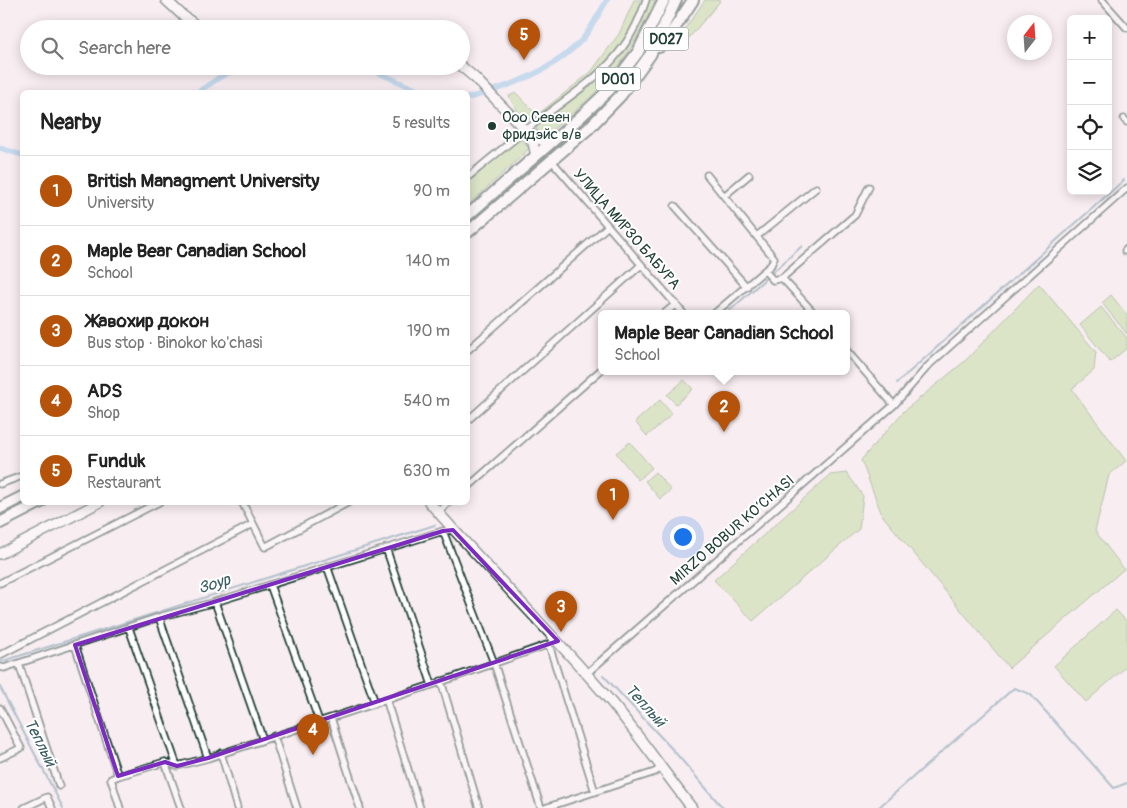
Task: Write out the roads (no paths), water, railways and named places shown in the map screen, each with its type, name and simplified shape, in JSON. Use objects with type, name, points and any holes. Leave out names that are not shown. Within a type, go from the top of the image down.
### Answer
[{"type":"highway","name":"D001","points":[[470,213],[593,105],[625,71],[644,42],[664,0]]},
{"type":"highway","name":"D001","points":[[470,230],[552,161],[596,121],[621,94],[656,45],[676,0]]},
{"type":"highway","name":"D027","points":[[636,75],[672,32],[693,0]]},
{"type":"highway","points":[[0,508],[20,498]]},
{"type":"highway","points":[[0,523],[35,505]]},
{"type":"main road","points":[[166,0],[189,20]]},
{"type":"main road","points":[[470,74],[525,130],[533,143],[536,156]]},
{"type":"main road","points":[[525,130],[538,139],[552,142]]},
{"type":"main road","points":[[0,554],[94,505]]},
{"type":"main road","points":[[431,505],[553,643],[586,674],[626,720],[692,808]]},
{"type":"street","points":[[470,175],[525,130],[602,72],[632,35],[646,0]]},
{"type":"street","points":[[1102,0],[1127,28]]},
{"type":"street","name":"УЛИЦА МИРЗО БАБУРА","points":[[552,161],[681,310]]},
{"type":"street","points":[[706,174],[774,258],[771,265],[765,271],[719,310]]},
{"type":"street","points":[[724,196],[750,175]]},
{"type":"street","points":[[765,271],[773,280],[782,278],[855,215],[869,186]]},
{"type":"street","points":[[757,236],[816,188]]},
{"type":"street","name":"MIRZO BOBUR KO‘CHASI","points":[[586,674],[894,405],[929,364],[1127,188]]},
{"type":"street","points":[[675,206],[747,287]]},
{"type":"street","points":[[470,348],[608,226]]},
{"type":"street","points":[[470,418],[642,265]]},
{"type":"street","points":[[782,278],[811,310]]},
{"type":"street","points":[[669,310],[676,304]]},
{"type":"street","points":[[850,355],[894,405]]},
{"type":"street","points":[[470,485],[598,373]]},
{"type":"street","points":[[0,484],[20,477]]},
{"type":"street","points":[[0,583],[153,505]]},
{"type":"street","points":[[244,505],[265,547],[343,505]]},
{"type":"street","points":[[438,513],[447,505]]},
{"type":"street","points":[[0,655],[253,524]]},
{"type":"street","points":[[0,667],[4,668],[19,664],[159,617],[215,602],[443,531],[453,530]]},
{"type":"street","points":[[443,531],[494,663],[543,808],[595,792],[661,768]]},
{"type":"street","points":[[386,548],[432,685]]},
{"type":"street","points":[[327,566],[375,703]]},
{"type":"street","points":[[270,585],[319,721]]},
{"type":"street","points":[[215,602],[263,740]]},
{"type":"street","points":[[159,617],[208,758]]},
{"type":"street","points":[[129,628],[177,766]]},
{"type":"street","points":[[120,808],[110,779],[165,762],[177,766],[208,758],[432,685],[553,643],[595,792]]},
{"type":"street","points":[[75,645],[118,776]]},
{"type":"street","points":[[19,664],[59,786]]},
{"type":"street","points":[[441,681],[479,808]]},
{"type":"street","points":[[386,700],[420,808]]},
{"type":"street","points":[[0,758],[21,748],[1,712]]},
{"type":"street","points":[[331,718],[360,808]]},
{"type":"street","points":[[274,736],[298,808]]},
{"type":"street","points":[[221,754],[237,808]]},
{"type":"street","points":[[165,762],[181,808]]},
{"type":"street","points":[[24,808],[47,797],[52,808]]},
{"type":"waterway","points":[[470,97],[515,83],[546,68],[561,58],[585,36],[607,0]]},
{"type":"waterway","points":[[201,90],[224,75]]},
{"type":"waterway","points":[[383,75],[417,90]]},
{"type":"waterway","points":[[0,148],[20,154]]},
{"type":"waterway","points":[[897,383],[1124,180]]},
{"type":"waterway","points":[[730,310],[802,246]]},
{"type":"waterway","name":"Зоур","points":[[0,662],[435,525]]},
{"type":"waterway","name":"Теплый","points":[[603,675],[673,750],[723,808]]},
{"type":"waterway","name":"Теплый","points":[[0,687],[63,808]]},
{"type":"waterway","points":[[878,808],[1014,688],[1030,694],[1114,788],[1127,783]]},
{"type":"place","name":"Funduk","points":[[524,60]]},
{"type":"place","name":"Ооо Севен фридэйс в/в","points":[[492,126]]},
{"type":"place","name":"Maple Bear Canadian School","points":[[724,432]]},
{"type":"place","name":"British Managment University","points":[[613,520]]},
{"type":"place","name":"Жавохир докон","points":[[561,632]]},
{"type":"place","name":"ADS","points":[[313,755]]}]
